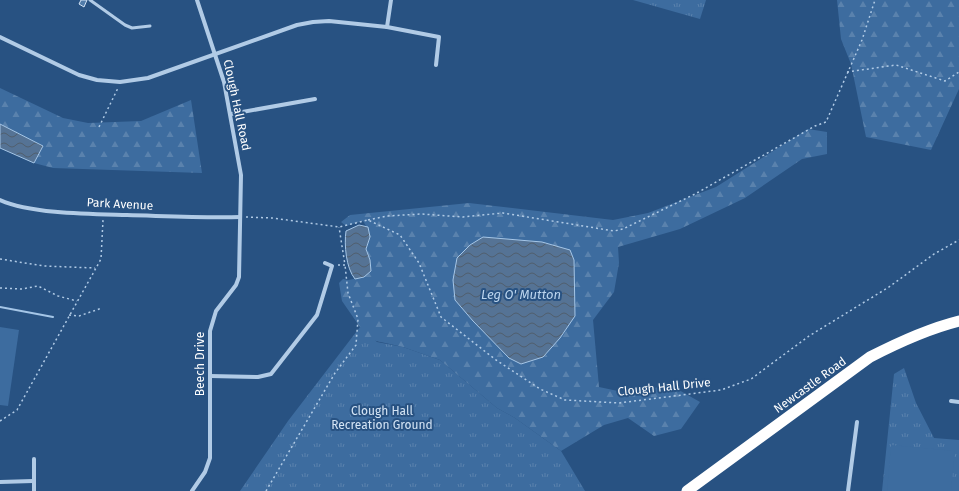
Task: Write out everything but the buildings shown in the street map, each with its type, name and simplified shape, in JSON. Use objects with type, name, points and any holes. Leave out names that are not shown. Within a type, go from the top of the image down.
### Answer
[{"type":"highway","name":"Newcastle Road","points":[[687,491],[870,357],[923,332],[959,321]]},
{"type":"street","name":"Clough Hall Road","points":[[197,0],[216,54],[231,114],[241,175],[240,217]]},
{"type":"street","points":[[387,27],[391,0]]},
{"type":"street","points":[[0,37],[79,75],[96,80],[120,82],[148,78],[297,25],[329,21],[387,27],[420,34],[439,36],[436,64]]},
{"type":"street","points":[[231,114],[315,99]]},
{"type":"street","name":"Park Avenue","points":[[0,200],[12,205],[103,214],[184,218],[240,217]]},
{"type":"street","name":"Beech Drive","points":[[192,491],[204,472],[210,458],[210,331],[212,320],[216,311],[236,285],[239,277],[240,217]]},
{"type":"street","points":[[210,376],[258,377],[271,374],[318,315],[332,266],[325,263]]},
{"type":"street","points":[[951,401],[959,402]]},
{"type":"street","points":[[848,491],[857,422]]},
{"type":"street","points":[[34,459],[34,491]]},
{"type":"street","points":[[0,482],[33,481]]},
{"type":"lane","points":[[90,0],[124,25],[132,28],[150,26]]},
{"type":"path","points":[[240,217],[272,218],[338,227],[394,215],[421,214],[463,217],[503,212],[614,231],[618,230],[696,194],[814,126],[826,122],[862,40],[875,0]]},
{"type":"path","points":[[847,72],[896,65],[945,81],[959,72]]},
{"type":"path","points":[[99,127],[120,82]]},
{"type":"path","points":[[0,421],[17,410],[101,259],[103,214]]},
{"type":"path","name":"Clough Hall Drive","points":[[368,220],[400,235],[419,263],[441,317],[496,360],[540,389],[566,400],[619,402],[721,390],[750,379],[809,336],[876,295],[934,254],[959,240]]},
{"type":"path","points":[[266,491],[335,373],[356,345],[358,319],[348,293],[345,265],[338,227]]},
{"type":"path","points":[[0,259],[44,266],[95,268]]},
{"type":"path","points":[[332,266],[345,265]]},
{"type":"path","points":[[0,288],[22,289],[38,286],[58,296],[77,301]]},
{"type":"path","points":[[69,316],[79,316],[102,308]]},
{"type":"green space","points":[[633,0],[706,0],[700,19]]},
{"type":"green space","points":[[837,0],[959,0],[959,89],[931,150],[866,137],[851,64],[841,39]]},
{"type":"green space","points":[[0,88],[63,118],[88,123],[141,121],[191,100],[202,173],[53,168],[34,163],[43,146],[0,124]]},
{"type":"green space","points":[[808,129],[827,132],[827,154],[802,159],[745,198],[680,229],[618,247],[619,263],[614,292],[593,320],[599,387],[627,393],[670,385],[700,402],[681,429],[654,436],[628,418],[604,425],[561,451],[515,418],[497,408],[440,360],[403,347],[363,338],[360,327],[342,301],[339,283],[343,279],[348,280],[364,277],[370,260],[366,249],[369,238],[368,232],[363,221],[346,226],[341,222],[350,215],[469,203],[613,220],[648,213],[716,187]]},
{"type":"green space","points":[[0,327],[19,330],[8,406],[0,405]]},
{"type":"green space","name":"Clough Hall Recreation Ground","points":[[360,327],[377,342],[403,347],[440,360],[497,408],[515,418],[561,451],[585,491],[240,491],[288,421]]},
{"type":"green space","points":[[904,368],[916,403],[934,438],[959,440],[959,491],[882,491],[894,374]]},
{"type":"green space","points":[[891,445],[955,451],[951,491],[887,491]]},
{"type":"water","points":[[0,124],[43,146],[34,163],[0,148]]},
{"type":"water","points":[[359,225],[368,227],[370,237],[366,249],[370,260],[371,271],[364,277],[355,279],[348,263],[345,237],[346,231]]},
{"type":"water","name":"Leg O' Mutton","points":[[483,237],[542,242],[570,250],[574,260],[575,316],[560,338],[543,357],[521,364],[509,358],[455,300],[453,280],[457,258],[470,245]]},
{"type":"waterway","points":[[0,307],[53,317]]}]
